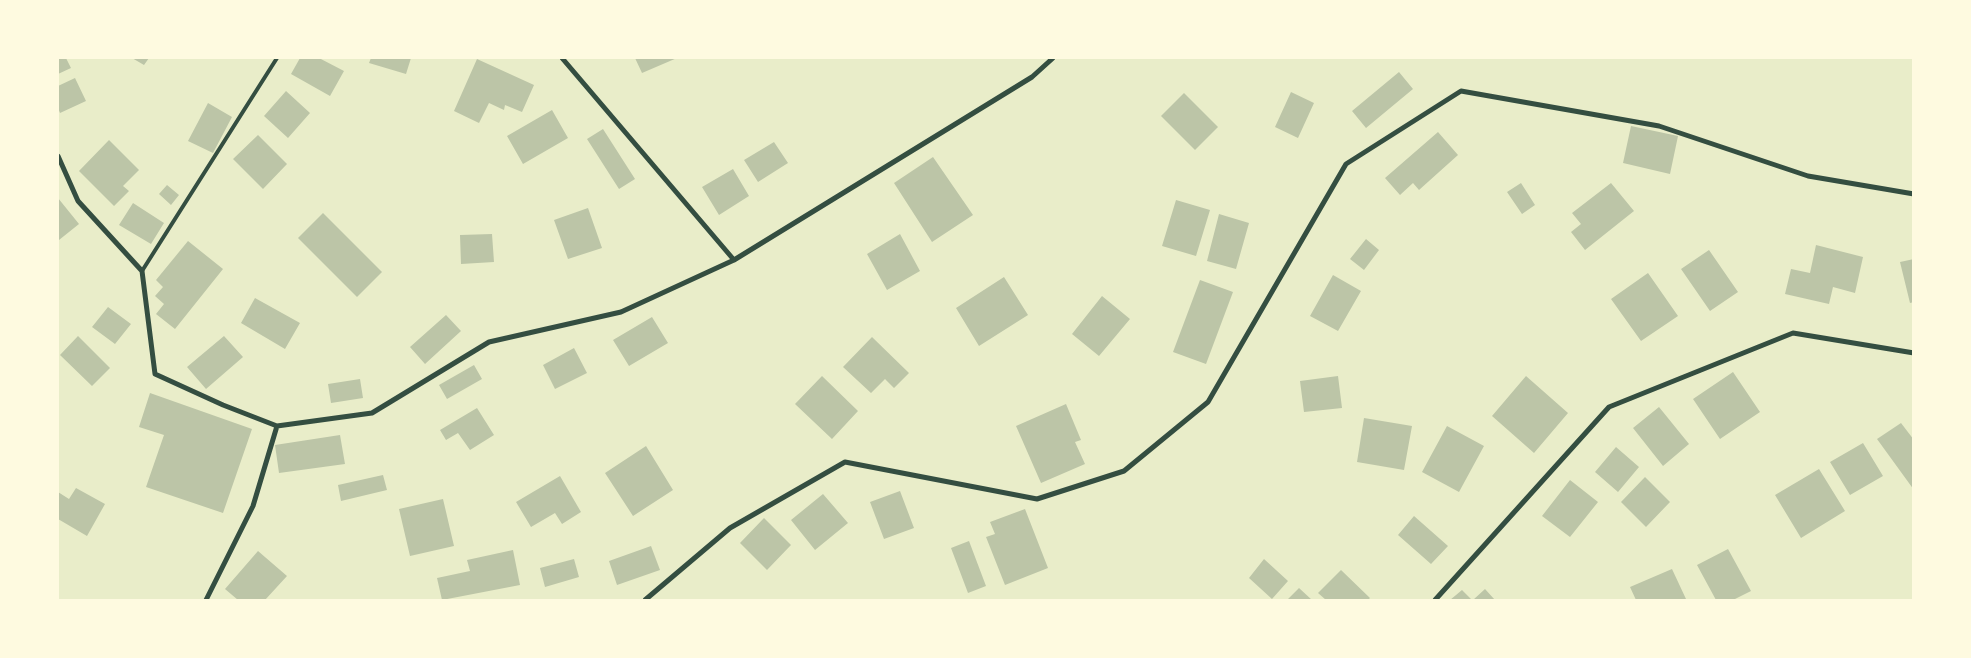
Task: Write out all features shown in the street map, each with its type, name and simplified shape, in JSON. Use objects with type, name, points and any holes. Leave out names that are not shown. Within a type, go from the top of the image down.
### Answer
[{"type":"street","points":[[562,58],[734,260]]},
{"type":"street","points":[[58,156],[78,201],[142,271],[155,374],[223,405],[277,426],[372,413],[489,342],[621,312],[734,260],[1032,77],[1053,58]]},
{"type":"street","points":[[645,600],[730,528],[845,462],[1037,499],[1124,471],[1208,402],[1346,164],[1461,91],[1659,126],[1808,176],[1914,194]]},
{"type":"street","points":[[1435,600],[1609,407],[1793,333],[1914,353]]},
{"type":"street","points":[[206,600],[253,506],[277,426]]},
{"type":"lane","points":[[142,271],[276,58]]},
{"type":"building","points":[[58,58],[66,58],[71,68],[58,74]]},
{"type":"building","points":[[132,58],[149,58],[144,65]]},
{"type":"building","points":[[300,58],[319,58],[344,71],[330,96],[291,74]]},
{"type":"building","points":[[371,58],[411,58],[406,74],[369,63]]},
{"type":"building","points":[[635,58],[677,58],[642,73]]},
{"type":"building","points":[[477,59],[534,85],[522,112],[505,105],[504,110],[489,103],[479,123],[454,111]]},
{"type":"building","points":[[1399,72],[1413,89],[1366,128],[1352,111]]},
{"type":"building","points":[[75,78],[86,101],[60,113],[58,108],[58,86]]},
{"type":"building","points":[[286,91],[310,113],[288,138],[264,116]]},
{"type":"building","points":[[1291,92],[1314,103],[1298,138],[1275,127]]},
{"type":"building","points":[[1184,93],[1218,127],[1195,150],[1161,116]]},
{"type":"building","points":[[208,103],[232,117],[213,153],[188,141]]},
{"type":"building","points":[[552,110],[568,138],[523,164],[507,136]]},
{"type":"building","points":[[1631,126],[1678,136],[1670,174],[1623,163]]},
{"type":"building","points":[[603,129],[635,179],[619,189],[587,139]]},
{"type":"building","points":[[1438,132],[1458,155],[1419,190],[1413,183],[1400,195],[1385,178]]},
{"type":"building","points":[[258,135],[287,164],[263,189],[233,159]]},
{"type":"building","points":[[109,140],[139,170],[123,186],[129,191],[114,206],[79,171]]},
{"type":"building","points":[[774,142],[788,163],[758,182],[744,160]]},
{"type":"building","points":[[933,157],[973,215],[932,242],[894,183]]},
{"type":"building","points":[[733,169],[749,196],[719,215],[702,187]]},
{"type":"building","points":[[1521,183],[1535,205],[1522,214],[1507,192]]},
{"type":"building","points":[[1611,183],[1634,211],[1585,250],[1571,232],[1581,224],[1572,213]]},
{"type":"building","points":[[167,185],[179,195],[171,205],[159,194]]},
{"type":"building","points":[[58,198],[79,224],[59,240],[58,239]]},
{"type":"building","points":[[1176,200],[1210,210],[1196,256],[1162,246]]},
{"type":"building","points":[[133,203],[164,223],[151,244],[119,225]]},
{"type":"building","points":[[588,208],[602,248],[568,259],[554,220]]},
{"type":"building","points":[[323,213],[382,272],[357,297],[298,238]]},
{"type":"building","points":[[1219,214],[1249,223],[1236,269],[1207,261]]},
{"type":"building","points":[[492,234],[494,262],[461,264],[460,235]]},
{"type":"building","points":[[900,234],[920,271],[887,290],[867,254]]},
{"type":"building","points":[[1366,239],[1379,250],[1364,270],[1350,259]]},
{"type":"building","points":[[188,241],[223,269],[175,329],[156,314],[164,304],[155,296],[163,287],[156,280]]},
{"type":"building","points":[[1816,245],[1863,257],[1855,293],[1833,287],[1829,304],[1785,294],[1791,269],[1810,273]]},
{"type":"building","points":[[1709,250],[1738,292],[1710,311],[1681,269]]},
{"type":"building","points":[[1914,259],[1914,302],[1910,303],[1900,262]]},
{"type":"building","points":[[1648,273],[1678,316],[1641,341],[1611,299]]},
{"type":"building","points":[[1333,275],[1361,291],[1338,331],[1310,316]]},
{"type":"building","points":[[1004,277],[1028,315],[979,346],[956,308]]},
{"type":"building","points":[[1200,280],[1233,292],[1206,364],[1173,352]]},
{"type":"building","points":[[1102,296],[1130,319],[1099,356],[1072,334]]},
{"type":"building","points":[[255,298],[300,323],[285,349],[241,323]]},
{"type":"building","points":[[108,307],[131,324],[115,344],[92,327]]},
{"type":"building","points":[[446,315],[461,331],[425,364],[410,347]]},
{"type":"building","points":[[652,317],[668,343],[629,366],[613,340]]},
{"type":"building","points":[[78,336],[110,368],[92,386],[60,355]]},
{"type":"building","points":[[224,336],[243,357],[206,389],[187,367]]},
{"type":"building","points":[[872,337],[909,373],[894,388],[885,379],[871,393],[843,367]]},
{"type":"building","points":[[574,348],[587,373],[555,389],[543,365]]},
{"type":"building","points":[[474,365],[482,379],[447,399],[439,385]]},
{"type":"building","points":[[1733,372],[1760,412],[1720,439],[1693,399]]},
{"type":"building","points":[[822,376],[858,411],[832,439],[795,404]]},
{"type":"building","points":[[1338,376],[1342,408],[1304,412],[1300,381]]},
{"type":"building","points":[[1526,376],[1568,413],[1534,453],[1492,416]]},
{"type":"building","points":[[360,379],[363,398],[331,403],[328,384]]},
{"type":"building","points":[[150,393],[252,429],[223,513],[146,487],[164,435],[139,427]]},
{"type":"building","points":[[1066,404],[1081,440],[1075,442],[1085,464],[1041,483],[1016,426]]},
{"type":"building","points":[[1659,407],[1689,444],[1663,466],[1633,428]]},
{"type":"building","points":[[477,408],[494,435],[470,450],[458,433],[446,440],[440,430]]},
{"type":"building","points":[[1364,418],[1412,426],[1404,470],[1357,462]]},
{"type":"building","points":[[1901,423],[1914,440],[1914,490],[1877,439]]},
{"type":"building","points":[[1447,426],[1484,446],[1459,492],[1422,472]]},
{"type":"building","points":[[340,435],[345,464],[279,473],[275,445]]},
{"type":"building","points":[[1863,443],[1883,476],[1850,495],[1830,462]]},
{"type":"building","points":[[646,446],[673,490],[633,516],[605,473]]},
{"type":"building","points":[[1616,447],[1639,467],[1618,492],[1595,472]]},
{"type":"building","points":[[1819,469],[1845,511],[1801,538],[1775,495]]},
{"type":"building","points":[[383,475],[387,490],[341,501],[338,485]]},
{"type":"building","points":[[560,476],[581,512],[562,524],[555,513],[531,527],[516,502]]},
{"type":"building","points":[[1645,477],[1670,502],[1646,527],[1621,502]]},
{"type":"building","points":[[1570,480],[1598,502],[1570,537],[1542,516]]},
{"type":"building","points":[[76,488],[105,504],[87,536],[58,519],[58,492],[69,499]]},
{"type":"building","points":[[900,491],[914,528],[884,539],[870,502]]},
{"type":"building","points":[[823,494],[848,523],[815,550],[791,520]]},
{"type":"building","points":[[443,499],[454,546],[410,556],[399,509]]},
{"type":"building","points":[[1025,509],[1048,568],[1005,585],[986,537],[995,534],[990,522]]},
{"type":"building","points":[[1414,516],[1448,546],[1431,564],[1398,535]]},
{"type":"building","points":[[764,518],[791,545],[767,570],[740,543]]},
{"type":"building","points":[[969,541],[986,586],[968,593],[951,548]]},
{"type":"building","points":[[651,546],[660,570],[617,585],[609,561]]},
{"type":"building","points":[[1728,549],[1751,591],[1733,600],[1716,600],[1697,565]]},
{"type":"building","points":[[513,550],[520,585],[442,600],[437,578],[470,571],[467,560]]},
{"type":"building","points":[[258,551],[287,576],[265,600],[238,600],[225,589]]},
{"type":"building","points":[[574,559],[579,577],[545,587],[540,568]]},
{"type":"building","points":[[1264,559],[1288,581],[1272,599],[1249,578]]},
{"type":"building","points":[[1672,569],[1686,599],[1636,600],[1630,587]]},
{"type":"building","points":[[1341,570],[1370,598],[1368,600],[1326,600],[1318,593]]},
{"type":"building","points":[[1299,588],[1312,600],[1287,600]]},
{"type":"building","points":[[1485,589],[1495,600],[1473,600]]},
{"type":"building","points":[[1462,590],[1472,600],[1450,600]]}]
